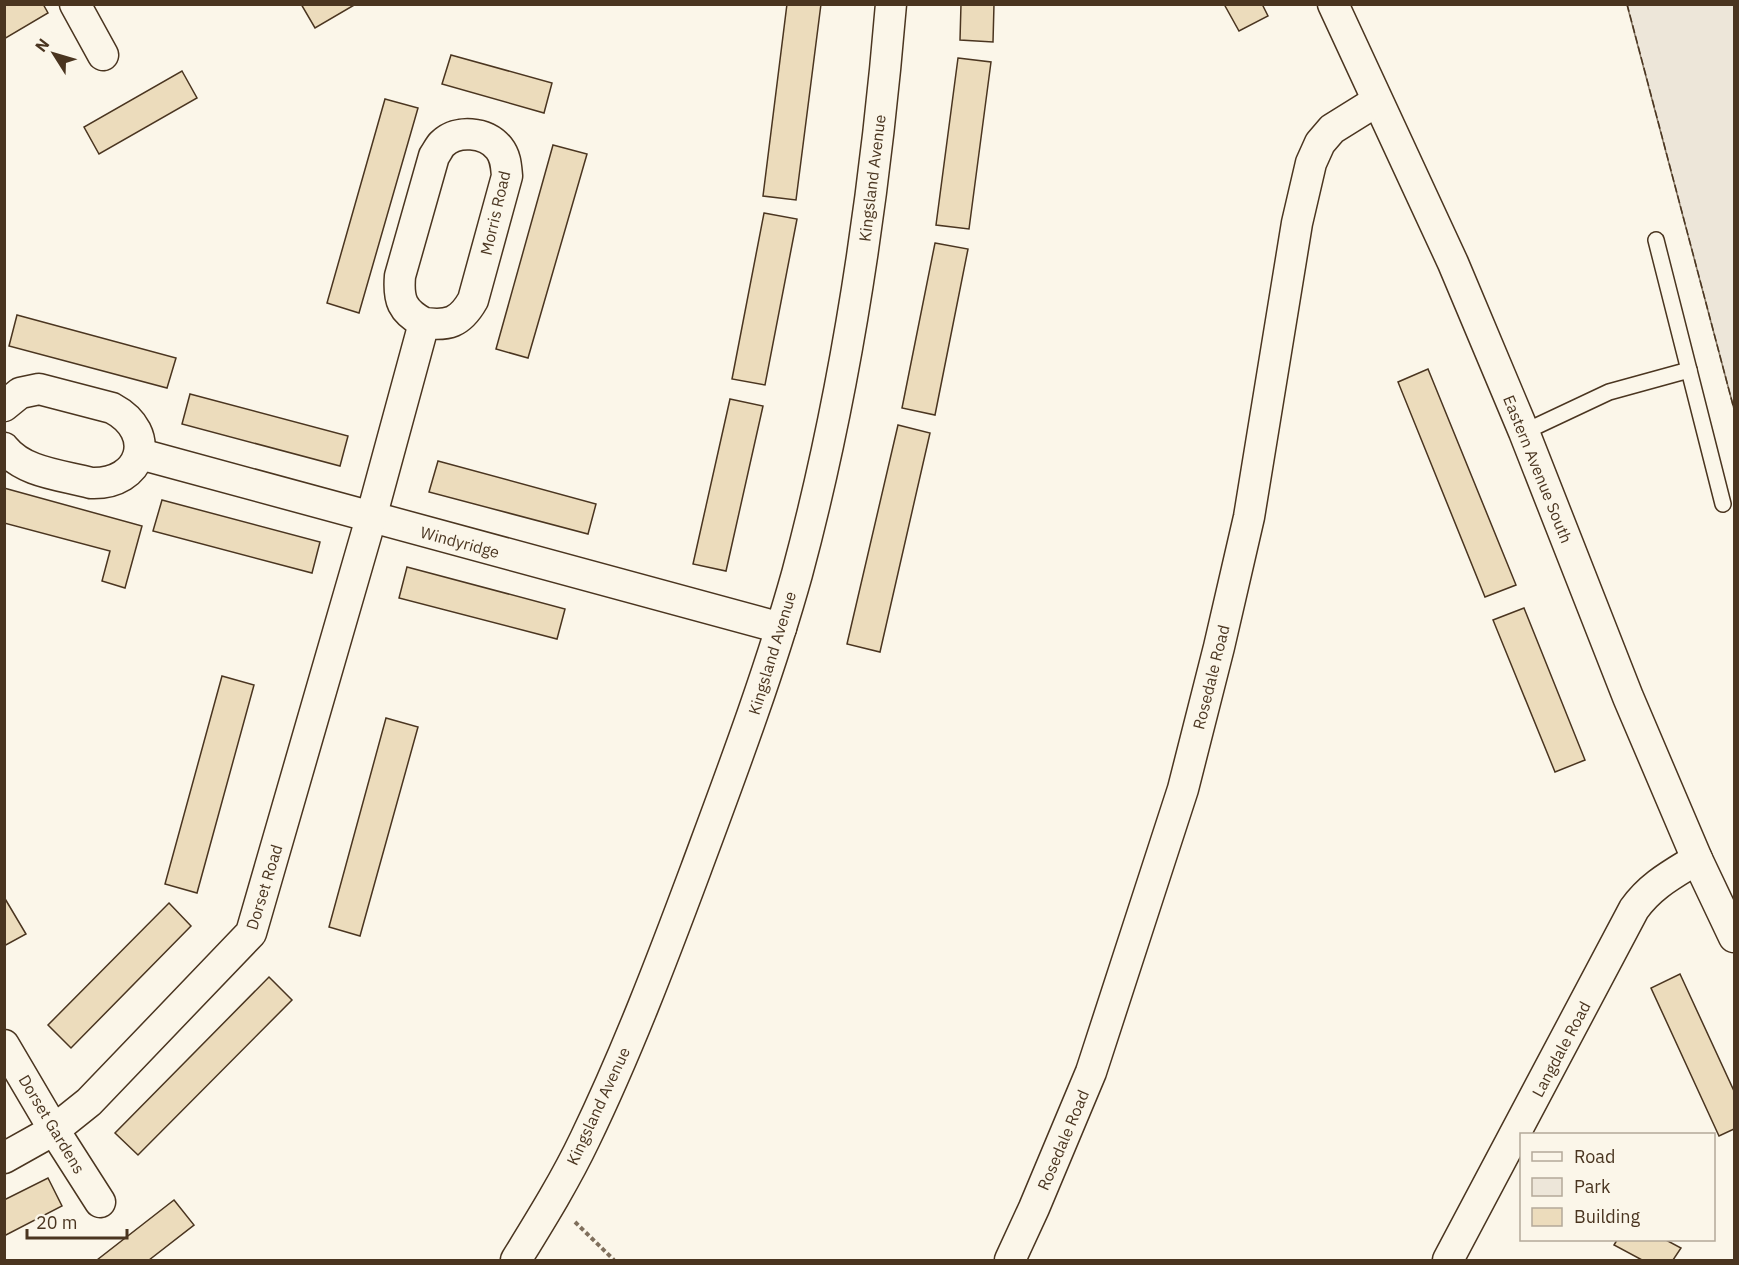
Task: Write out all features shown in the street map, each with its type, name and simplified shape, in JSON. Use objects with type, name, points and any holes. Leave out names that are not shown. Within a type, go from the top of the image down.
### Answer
[{"type":"street","points":[[75,4],[103,55]]},
{"type":"street","name":"Kingsland Avenue","points":[[516,1260],[553,1200],[584,1141],[670,939],[753,714],[781,628],[821,477],[855,303],[873,174],[891,4]]},
{"type":"street","name":"Eastern Avenue South","points":[[1332,4],[1454,263],[1524,432],[1628,697],[1697,859],[1734,937]]},
{"type":"street","name":"Rosedale Road","points":[[1010,1260],[1091,1072],[1183,789],[1249,517],[1297,223],[1311,163],[1320,143],[1332,129],[1377,101]]},
{"type":"street","name":"Morris Road","points":[[467,134],[482,137],[501,150],[506,162],[507,176],[473,300],[465,313],[453,321],[440,325],[424,323],[412,316],[402,304],[399,291],[400,276],[434,156],[442,144],[453,137],[467,134]]},
{"type":"street","points":[[371,518],[424,323]]},
{"type":"street","points":[[4,405],[20,393],[39,390],[112,408],[122,413],[137,431],[140,454],[126,474],[115,480],[91,483],[27,467],[4,448]]},
{"type":"street","name":"Windyridge","points":[[140,454],[781,628]]},
{"type":"street","name":"Dorset Road","points":[[4,1158],[54,1130],[89,1102],[251,933],[371,518]]},
{"type":"street","name":"Langdale Road","points":[[1448,1260],[1634,909],[1643,896],[1659,882],[1697,859]]},
{"type":"street","name":"Dorset Gardens","points":[[4,1045],[100,1202]]},
{"type":"lane","points":[[1656,240],[1723,504]]},
{"type":"lane","points":[[1524,432],[1609,392],[1689,370]]},
{"type":"path","points":[[553,1200],[614,1260]]},
{"type":"green space","points":[[1627,5],[1734,5],[1734,409]]},
{"type":"building","points":[[4,4],[43,4],[48,13],[4,39]]},
{"type":"building","points":[[301,4],[356,4],[315,28]]},
{"type":"building","points":[[787,4],[821,4],[796,200],[763,196]]},
{"type":"building","points":[[961,4],[994,4],[993,42],[960,40]]},
{"type":"building","points":[[1224,4],[1262,4],[1268,16],[1239,31]]},
{"type":"building","points":[[451,55],[552,83],[544,113],[442,84]]},
{"type":"building","points":[[958,58],[991,62],[969,229],[936,225]]},
{"type":"building","points":[[182,71],[197,98],[99,154],[84,127]]},
{"type":"building","points":[[385,99],[418,108],[359,313],[327,303]]},
{"type":"building","points":[[553,145],[587,154],[528,358],[496,349]]},
{"type":"building","points":[[764,213],[797,219],[765,385],[732,379]]},
{"type":"building","points":[[935,243],[968,249],[935,415],[902,408]]},
{"type":"building","points":[[17,315],[176,358],[167,388],[9,346]]},
{"type":"building","points":[[1428,369],[1516,585],[1485,597],[1398,382]]},
{"type":"building","points":[[190,394],[348,436],[340,466],[182,424]]},
{"type":"building","points":[[730,399],[763,406],[726,571],[693,564]]},
{"type":"building","points":[[898,425],[930,433],[880,652],[847,644]]},
{"type":"building","points":[[438,461],[596,504],[588,534],[429,492]]},
{"type":"building","points":[[4,488],[142,526],[125,588],[102,581],[110,551],[4,523]]},
{"type":"building","points":[[162,500],[320,542],[312,573],[153,531]]},
{"type":"building","points":[[407,567],[565,609],[557,639],[399,598]]},
{"type":"building","points":[[1524,608],[1585,760],[1555,772],[1493,620]]},
{"type":"building","points":[[222,676],[254,685],[197,893],[165,884]]},
{"type":"building","points":[[386,718],[418,727],[360,936],[329,927]]},
{"type":"building","points":[[4,897],[26,934],[4,946]]},
{"type":"building","points":[[169,903],[191,926],[71,1048],[48,1025]]},
{"type":"building","points":[[1680,974],[1734,1091],[1734,1129],[1719,1136],[1651,988]]},
{"type":"building","points":[[269,977],[292,1000],[138,1155],[115,1133]]},
{"type":"building","points":[[48,1178],[62,1206],[4,1236],[4,1200]]},
{"type":"building","points":[[174,1200],[194,1225],[149,1260],[97,1260]]},
{"type":"building","points":[[1616,1241],[1668,1241],[1681,1248],[1673,1260],[1642,1260],[1614,1245]]},
{"type":"fence","points":[[1627,4],[1734,409]]}]
